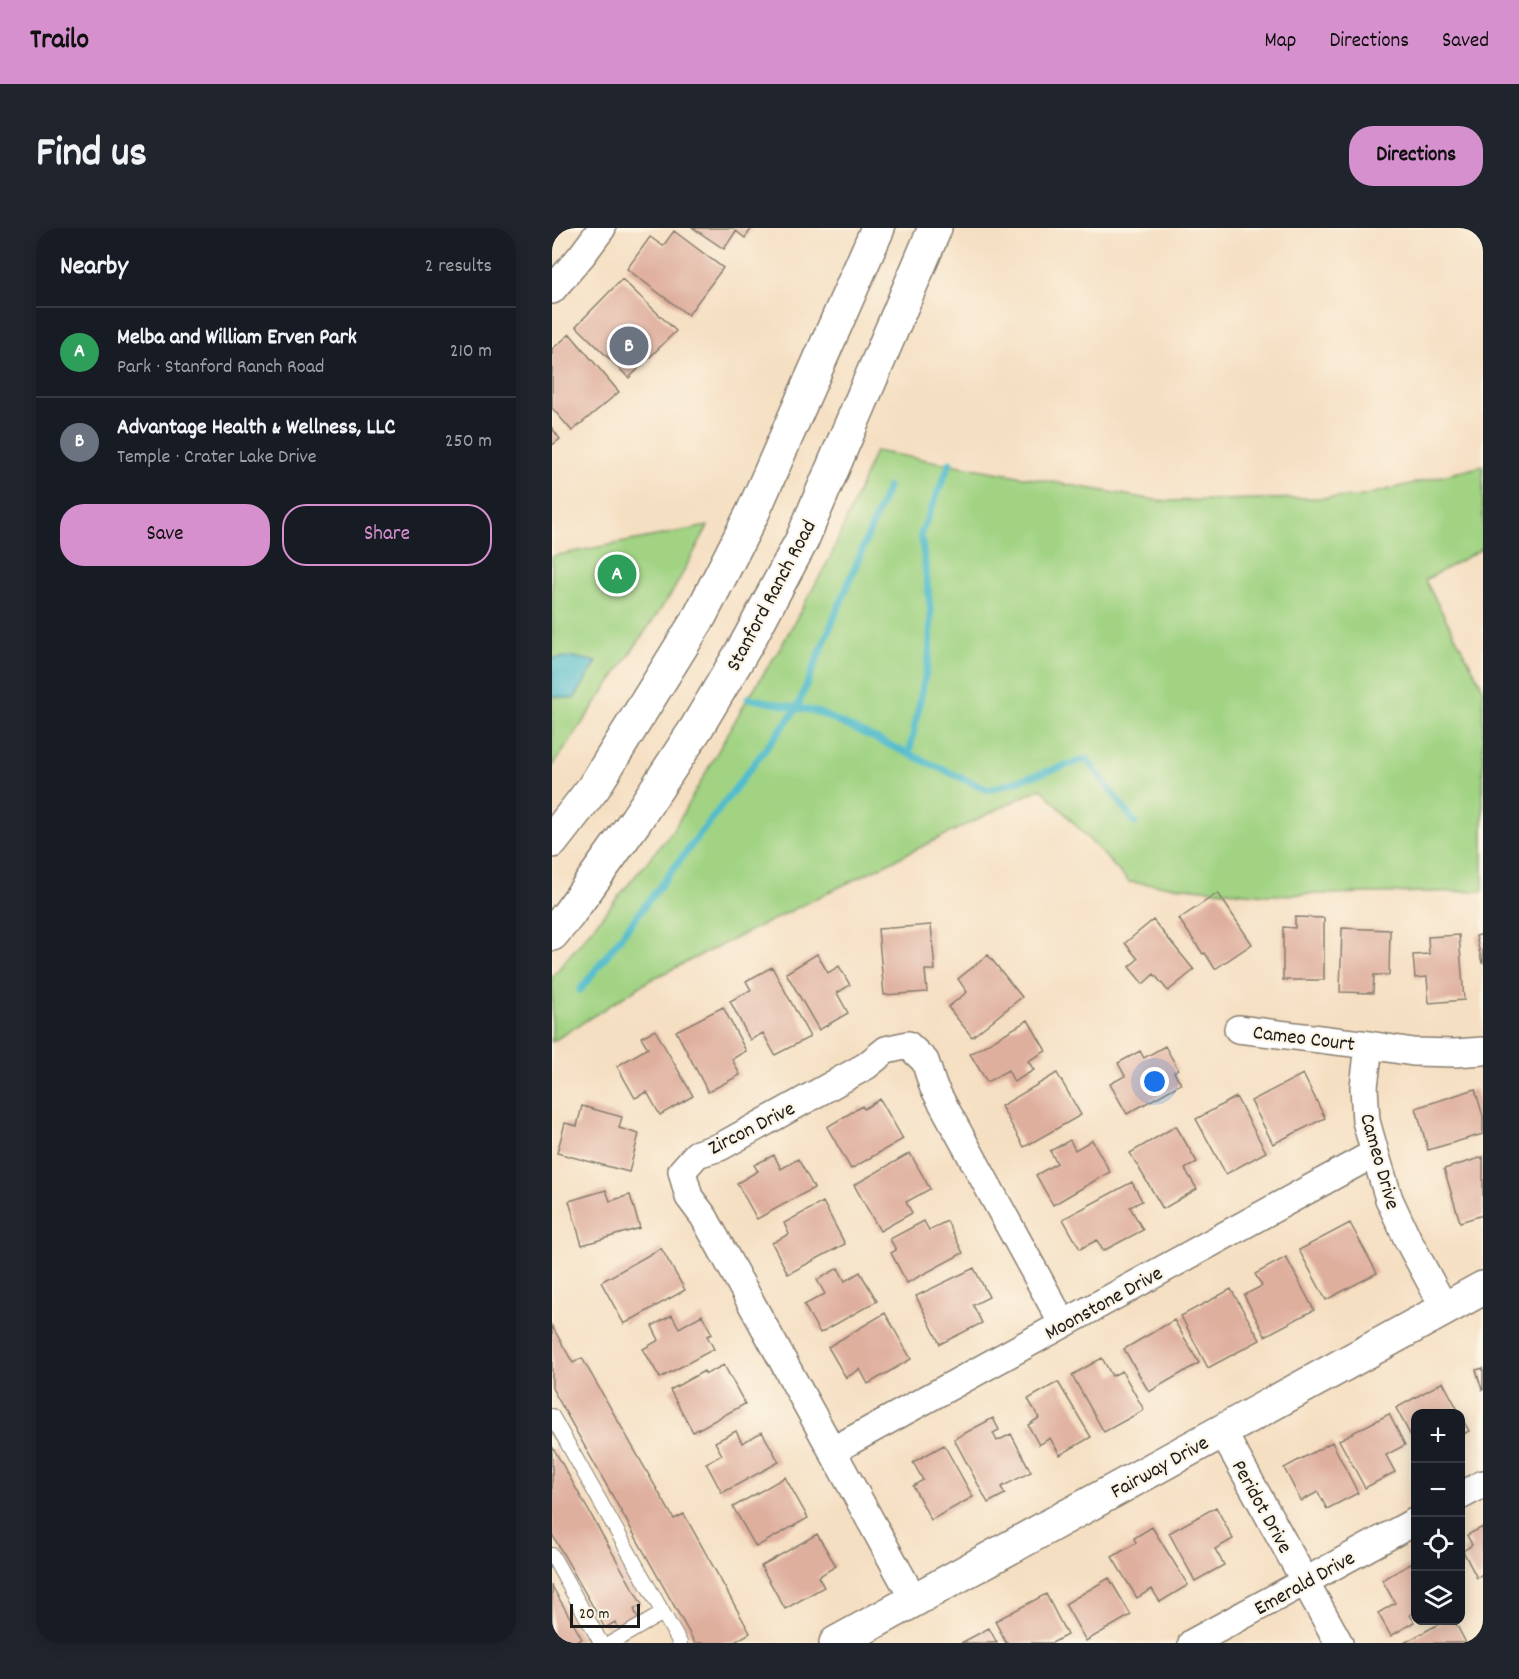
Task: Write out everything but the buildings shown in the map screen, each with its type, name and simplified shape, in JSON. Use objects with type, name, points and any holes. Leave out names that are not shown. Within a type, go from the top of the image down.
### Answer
[{"type":"main road","points":[[552,841],[594,787],[700,616],[762,491],[878,228]]},
{"type":"main road","name":"Stanford Ranch Road","points":[[552,934],[636,820],[697,727],[764,612],[802,540],[935,228]]},
{"type":"main road","name":"Fairway Drive","points":[[836,1643],[1483,1288]]},
{"type":"street","points":[[552,290],[602,228]]},
{"type":"street","name":"Cameo Court","points":[[1238,1029],[1369,1045]]},
{"type":"street","name":"Zircon Drive","points":[[914,1600],[704,1217],[689,1197],[682,1171],[697,1154],[720,1147],[866,1066],[886,1050],[908,1045],[925,1060],[933,1086],[1063,1324]]},
{"type":"street","points":[[1369,1045],[1413,1052],[1483,1051]]},
{"type":"street","name":"Cameo Drive","points":[[1369,1045],[1364,1087],[1366,1121],[1375,1153],[1389,1199],[1445,1309]]},
{"type":"street","name":"Moonstone Drive","points":[[832,1451],[1375,1153]]},
{"type":"street","name":"Peridot Drive","points":[[1222,1431],[1339,1643]]},
{"type":"street","points":[[1465,1494],[1483,1484]]},
{"type":"street","name":"Emerald Drive","points":[[1192,1643],[1411,1524]]},
{"type":"lane","points":[[552,1416],[680,1643]]},
{"type":"lane","points":[[552,1555],[601,1643]]},
{"type":"lane","points":[[611,1643],[663,1612]]},
{"type":"green space","points":[[875,451],[1161,501],[1358,497],[1483,466],[1483,548],[1425,580],[1483,688],[1483,891],[1268,895],[1129,882],[1041,788],[650,980],[552,1042],[552,977],[674,829],[748,698],[779,650],[832,554]]},
{"type":"green space","points":[[708,526],[673,591],[552,767],[552,556]]},
{"type":"water","points":[[574,657],[597,662],[574,699],[552,696],[552,658]]},
{"type":"waterway","points":[[909,754],[929,657],[931,613],[921,534],[950,463]]},
{"type":"waterway","points":[[580,990],[797,708],[888,487]]},
{"type":"waterway","points":[[748,698],[817,712],[988,790],[1087,759],[1135,823]]},
{"type":"place","name":"Advantage Health & Wellness, LLC","points":[[629,346]]},
{"type":"place","name":"Melba and William Erven Park","points":[[617,574]]}]
